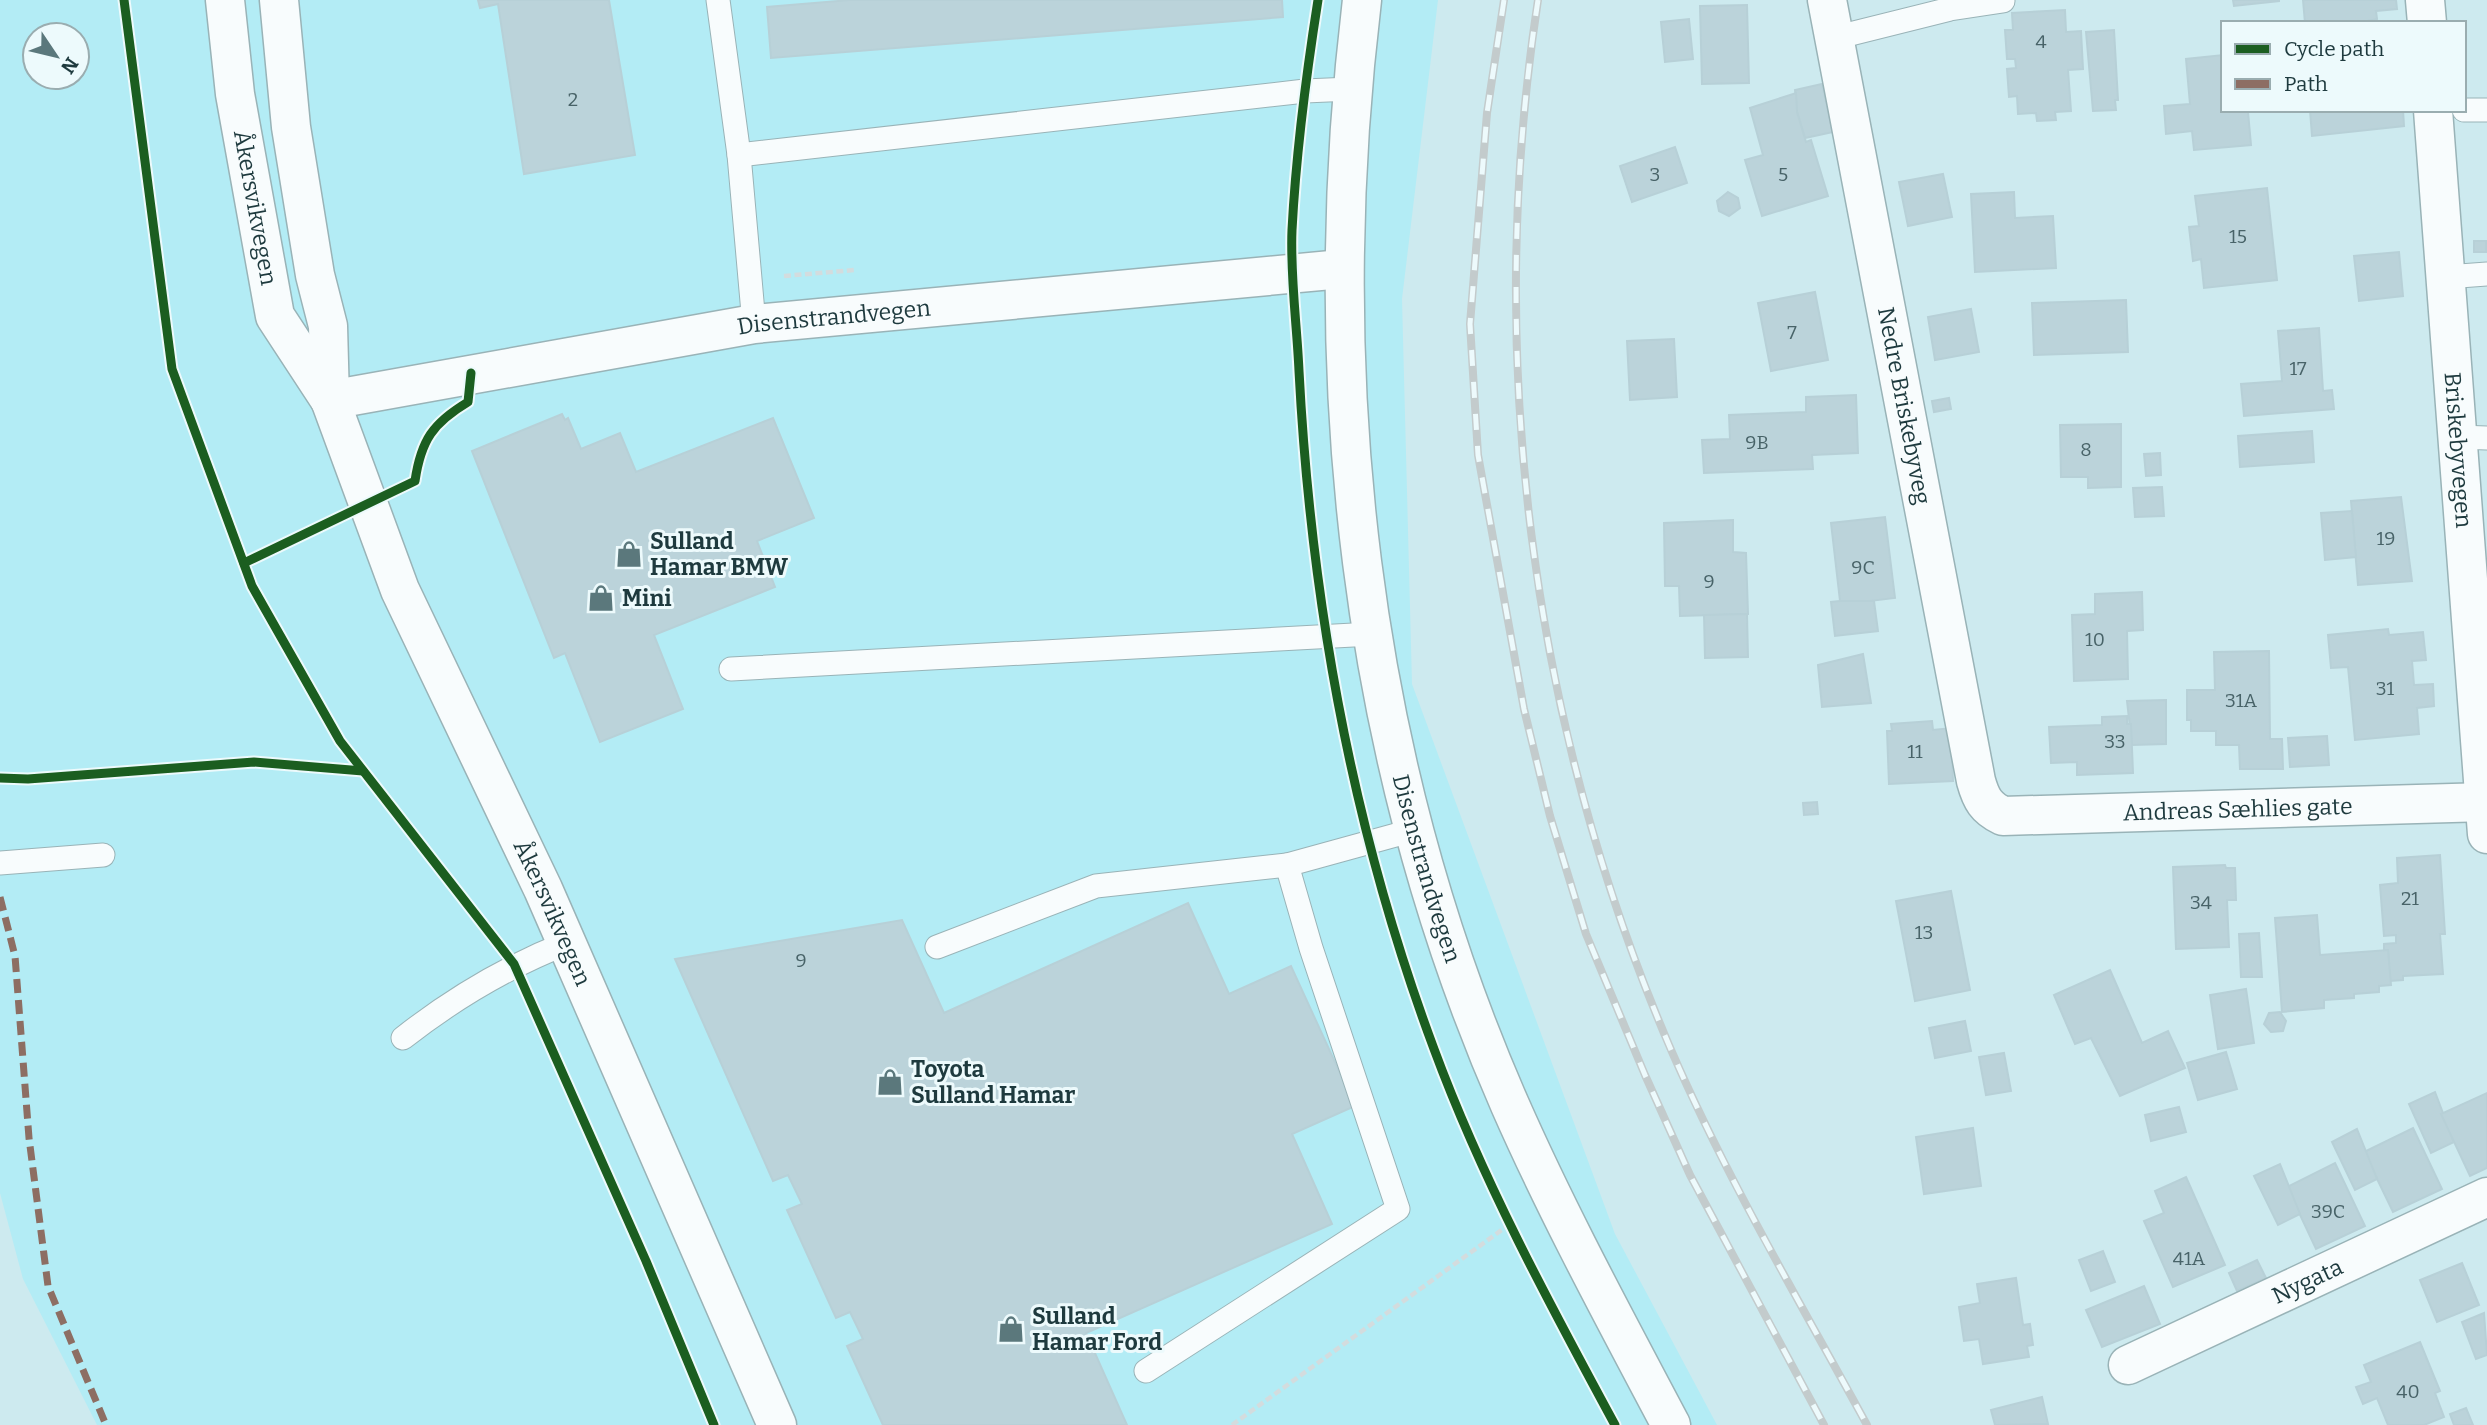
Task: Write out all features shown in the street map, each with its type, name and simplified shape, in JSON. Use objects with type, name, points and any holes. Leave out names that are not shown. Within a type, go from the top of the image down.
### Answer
[{"type":"street","name":"Åkersvikvegen","points":[[225,0],[235,94],[275,316],[330,400],[400,590],[567,943],[777,1425]]},
{"type":"street","name":"Åkersvikvegen","points":[[279,0],[291,127],[315,275],[328,326],[330,400]]},
{"type":"street","name":"Disenstrandvegen","points":[[1362,0],[1351,89],[1342,269],[1346,396],[1372,634],[1388,729],[1414,830],[1457,965],[1509,1102],[1580,1255],[1671,1425]]},
{"type":"street","name":"Nedre Briskebyveg","points":[[1828,0],[1976,781],[1980,798],[1989,810]]},
{"type":"street","points":[[2425,0],[2427,21]]},
{"type":"street","name":"Briskebyvegen","points":[[2433,112],[2446,276],[2472,438],[2487,813]]},
{"type":"street","name":"Disenstrandvegen","points":[[330,400],[754,324],[1342,269]]},
{"type":"street","name":"Andreas Sæhlies gate","points":[[1989,810],[2003,816],[2487,813]]},
{"type":"street","name":"Nygata","points":[[2128,1365],[2487,1197]]},
{"type":"lane","points":[[718,0],[739,155],[754,324]]},
{"type":"lane","points":[[1834,38],[1938,12],[2003,1]]},
{"type":"lane","points":[[739,155],[1305,91],[1351,89]]},
{"type":"lane","points":[[2466,110],[2487,110]]},
{"type":"lane","points":[[2446,276],[2487,274]]},
{"type":"lane","points":[[731,669],[1372,634]]},
{"type":"lane","points":[[937,947],[1096,886],[1287,865],[1414,830]]},
{"type":"lane","points":[[0,863],[103,855]]},
{"type":"lane","points":[[1146,1371],[1398,1209],[1311,948],[1287,865]]},
{"type":"lane","points":[[403,1038],[447,1003],[514,964],[567,943]]},
{"type":"path","points":[[1504,1211],[1516,1236]]},
{"type":"path","points":[[1232,1425],[1510,1224]]},
{"type":"shaded area","points":[[0,0],[1438,0],[1402,299],[1412,684],[1615,1234],[1717,1425],[97,1425],[23,1279],[0,1193]]},
{"type":"building","points":[[478,0],[609,0],[635,155],[524,174],[498,4],[480,8]]},
{"type":"building","points":[[850,0],[1282,0],[1283,17],[771,58],[767,7]]},
{"type":"building","points":[[2233,0],[2279,0],[2279,1],[2234,6]]},
{"type":"building","points":[[2303,0],[2396,0],[2397,9],[2376,11],[2377,19],[2305,21]]},
{"type":"building","points":[[1747,5],[1749,83],[1702,84],[1700,6]]},
{"type":"building","points":[[2065,10],[2066,32],[2081,31],[2083,69],[2068,70],[2071,111],[2055,112],[2056,120],[2037,121],[2036,113],[2018,114],[2017,96],[2009,97],[2007,69],[2016,68],[2015,59],[2007,59],[2005,30],[2013,30],[2012,13]]},
{"type":"building","points":[[1689,19],[1693,59],[1665,62],[1661,22]]},
{"type":"building","points":[[2114,30],[2118,100],[2115,100],[2116,110],[2093,111],[2086,32]]},
{"type":"building","points":[[2221,55],[2221,112],[2248,112],[2251,145],[2194,150],[2192,131],[2166,134],[2164,106],[2190,104],[2186,59]]},
{"type":"building","points":[[1822,84],[1833,132],[1805,138],[1797,112],[1795,90]]},
{"type":"building","points":[[1796,93],[1797,112],[1806,142],[1811,140],[1828,196],[1762,216],[1745,160],[1763,155],[1750,108]]},
{"type":"building","points":[[2310,112],[2403,112],[2404,126],[2312,136]]},
{"type":"building","points":[[1675,147],[1687,183],[1632,202],[1620,166]]},
{"type":"building","points":[[1943,174],[1952,217],[1908,226],[1899,182]]},
{"type":"building","points":[[2267,188],[2277,280],[2204,288],[2201,259],[2193,261],[2189,227],[2199,226],[2195,196]]},
{"type":"building","points":[[1728,192],[1738,198],[1740,208],[1729,216],[1719,211],[1717,201]]},
{"type":"building","points":[[2014,192],[2015,218],[2053,216],[2056,268],[1975,272],[1971,194]]},
{"type":"building","points":[[2474,241],[2486,241],[2486,252],[2474,252]]},
{"type":"building","points":[[2399,252],[2403,296],[2359,301],[2354,256]]},
{"type":"building","points":[[1815,292],[1828,360],[1771,371],[1758,303]]},
{"type":"building","points":[[2126,300],[2128,352],[2034,355],[2032,303]]},
{"type":"building","points":[[1971,309],[1979,352],[1935,360],[1928,317]]},
{"type":"building","points":[[2319,328],[2323,391],[2332,390],[2334,409],[2244,416],[2241,384],[2282,381],[2278,331]]},
{"type":"building","points":[[1674,339],[1677,397],[1630,400],[1627,341]]},
{"type":"building","points":[[1856,395],[1858,453],[1812,455],[1813,469],[1704,473],[1702,440],[1730,439],[1729,415],[1806,412],[1806,397]]},
{"type":"building","points":[[1949,398],[1951,409],[1934,412],[1932,401]]},
{"type":"building","points":[[562,414],[565,420],[568,418],[581,449],[620,433],[636,472],[773,418],[814,518],[757,541],[775,587],[654,635],[683,709],[600,742],[565,653],[554,658],[472,451]]},
{"type":"building","points":[[2121,424],[2121,487],[2088,488],[2088,477],[2061,477],[2060,425]]},
{"type":"building","points":[[2312,431],[2314,462],[2240,467],[2238,436]]},
{"type":"building","points":[[2160,453],[2161,475],[2146,476],[2144,454]]},
{"type":"building","points":[[2162,487],[2164,516],[2135,517],[2133,488]]},
{"type":"building","points":[[2401,497],[2412,581],[2358,585],[2351,501]]},
{"type":"building","points":[[2352,511],[2356,557],[2325,560],[2321,513]]},
{"type":"building","points":[[1885,517],[1895,598],[1853,603],[1840,601],[1831,523]]},
{"type":"building","points":[[1733,520],[1733,552],[1746,553],[1748,614],[1680,616],[1679,586],[1665,586],[1664,523]]},
{"type":"building","points":[[2142,592],[2143,630],[2127,631],[2128,679],[2074,681],[2072,615],[2095,614],[2095,594]]},
{"type":"building","points":[[1874,601],[1878,631],[1835,636],[1831,602]]},
{"type":"building","points":[[1747,614],[1748,657],[1705,658],[1704,615]]},
{"type":"building","points":[[2388,629],[2389,635],[2423,632],[2426,660],[2412,661],[2414,685],[2433,684],[2434,706],[2417,708],[2419,734],[2355,740],[2348,667],[2331,668],[2328,635]]},
{"type":"building","points":[[2269,651],[2270,739],[2282,739],[2283,769],[2240,769],[2239,745],[2216,745],[2216,731],[2191,731],[2191,720],[2187,720],[2187,690],[2215,690],[2214,652]]},
{"type":"building","points":[[1863,654],[1871,703],[1822,707],[1818,665]]},
{"type":"building","points":[[2166,700],[2166,744],[2132,745],[2127,701]]},
{"type":"building","points":[[2127,716],[2127,724],[2131,724],[2133,773],[2077,775],[2077,762],[2051,763],[2049,727],[2102,725],[2102,717]]},
{"type":"building","points":[[1932,721],[1933,730],[1951,728],[1953,781],[1889,784],[1887,731],[1892,731],[1891,724]]},
{"type":"building","points":[[2327,736],[2329,765],[2290,767],[2288,738]]},
{"type":"building","points":[[1817,802],[1818,814],[1804,815],[1803,803]]},
{"type":"building","points":[[2440,855],[2445,934],[2440,934],[2443,974],[2403,976],[2403,980],[2390,981],[2388,950],[2384,950],[2384,944],[2396,943],[2396,935],[2384,936],[2380,885],[2398,883],[2397,858]]},
{"type":"building","points":[[2225,865],[2226,868],[2235,868],[2236,900],[2227,900],[2229,947],[2176,949],[2173,867]]},
{"type":"building","points":[[1951,891],[1970,990],[1915,1001],[1896,901]]},
{"type":"building","points":[[1188,903],[1229,994],[1291,966],[1355,1106],[1292,1134],[1332,1224],[1086,1333],[1127,1425],[883,1425],[847,1346],[863,1339],[850,1312],[836,1318],[787,1210],[802,1204],[788,1175],[773,1181],[675,959],[902,920],[944,1013]]},
{"type":"building","points":[[2317,915],[2320,955],[2388,950],[2391,985],[2379,986],[2379,992],[2354,994],[2354,998],[2324,1000],[2324,1008],[2282,1012],[2275,918]]},
{"type":"building","points":[[2259,933],[2262,977],[2241,977],[2239,934]]},
{"type":"building","points":[[2110,970],[2142,1043],[2168,1031],[2185,1068],[2120,1096],[2091,1038],[2075,1044],[2054,995]]},
{"type":"building","points":[[2246,989],[2254,1043],[2218,1049],[2210,995]]},
{"type":"building","points":[[2280,1012],[2286,1021],[2283,1031],[2271,1032],[2264,1024],[2269,1013]]},
{"type":"building","points":[[1965,1021],[1971,1051],[1935,1058],[1929,1028]]},
{"type":"building","points":[[2226,1052],[2237,1089],[2198,1100],[2187,1063]]},
{"type":"building","points":[[2004,1053],[2011,1091],[1986,1095],[1979,1057]]},
{"type":"building","points":[[2435,1092],[2454,1142],[2431,1153],[2409,1104]]},
{"type":"building","points":[[2487,1093],[2487,1168],[2470,1176],[2441,1114]]},
{"type":"building","points":[[2179,1107],[2186,1132],[2151,1141],[2145,1115]]},
{"type":"building","points":[[1973,1128],[1981,1186],[1924,1194],[1916,1137]]},
{"type":"building","points":[[2413,1128],[2442,1189],[2393,1212],[2364,1152]]},
{"type":"building","points":[[2357,1129],[2377,1179],[2355,1190],[2332,1142]]},
{"type":"building","points":[[2335,1163],[2365,1226],[2316,1249],[2287,1187]]},
{"type":"building","points":[[2280,1164],[2300,1214],[2278,1225],[2254,1176]]},
{"type":"building","points":[[2186,1177],[2225,1265],[2173,1287],[2144,1221],[2164,1213],[2155,1191]]},
{"type":"building","points":[[2103,1251],[2115,1282],[2091,1291],[2079,1260]]},
{"type":"building","points":[[2257,1260],[2266,1278],[2237,1291],[2229,1273]]},
{"type":"building","points":[[2462,1263],[2479,1305],[2437,1322],[2420,1280]]},
{"type":"building","points":[[2016,1278],[2023,1325],[2030,1324],[2033,1345],[2027,1346],[2029,1357],[1983,1364],[1979,1339],[1964,1341],[1959,1307],[1980,1303],[1977,1284]]},
{"type":"building","points":[[2144,1286],[2160,1324],[2102,1347],[2086,1310]]},
{"type":"building","points":[[2484,1313],[2487,1355],[2476,1359],[2462,1322]]},
{"type":"building","points":[[2420,1342],[2440,1391],[2435,1393],[2444,1417],[2424,1425],[2388,1425],[2377,1398],[2363,1404],[2356,1387],[2371,1382],[2364,1365]]},
{"type":"building","points":[[2042,1397],[2048,1424],[1995,1425],[1991,1410]]},
{"type":"building","points":[[2466,1408],[2473,1425],[2454,1425],[2450,1414]]},
{"type":"railway","points":[[1504,0],[1487,113],[1470,324],[1478,455],[1524,709],[1550,816],[1586,934],[1645,1075],[1690,1175],[1824,1425]]},
{"type":"railway","points":[[1538,0],[1522,133],[1516,267],[1519,402],[1532,535],[1553,668],[1584,799],[1623,927],[1672,1052],[1741,1194],[1867,1425]]},
{"type":"marked path","points":[[0,897],[15,956],[29,1138],[48,1286],[106,1425]]},
{"type":"cycle path","points":[[124,0],[172,369],[252,586],[340,741],[514,964],[646,1261],[714,1425]]},
{"type":"cycle path","points":[[1318,0],[1299,143],[1292,265],[1305,458],[1314,544],[1341,715],[1380,884],[1434,1049],[1495,1193],[1541,1287],[1615,1425]]},
{"type":"cycle path","points":[[244,563],[415,481],[421,454],[437,425],[468,402],[471,373]]},
{"type":"cycle path","points":[[0,778],[28,779],[254,762],[363,771]]},
{"type":"place","name":"Sulland Hamar BMW","points":[[629,554]]},
{"type":"place","name":"Mini","points":[[601,598]]},
{"type":"place","name":"Toyota Sulland Hamar","points":[[890,1082]]},
{"type":"place","name":"Sulland Hamar Ford","points":[[1011,1329]]}]
